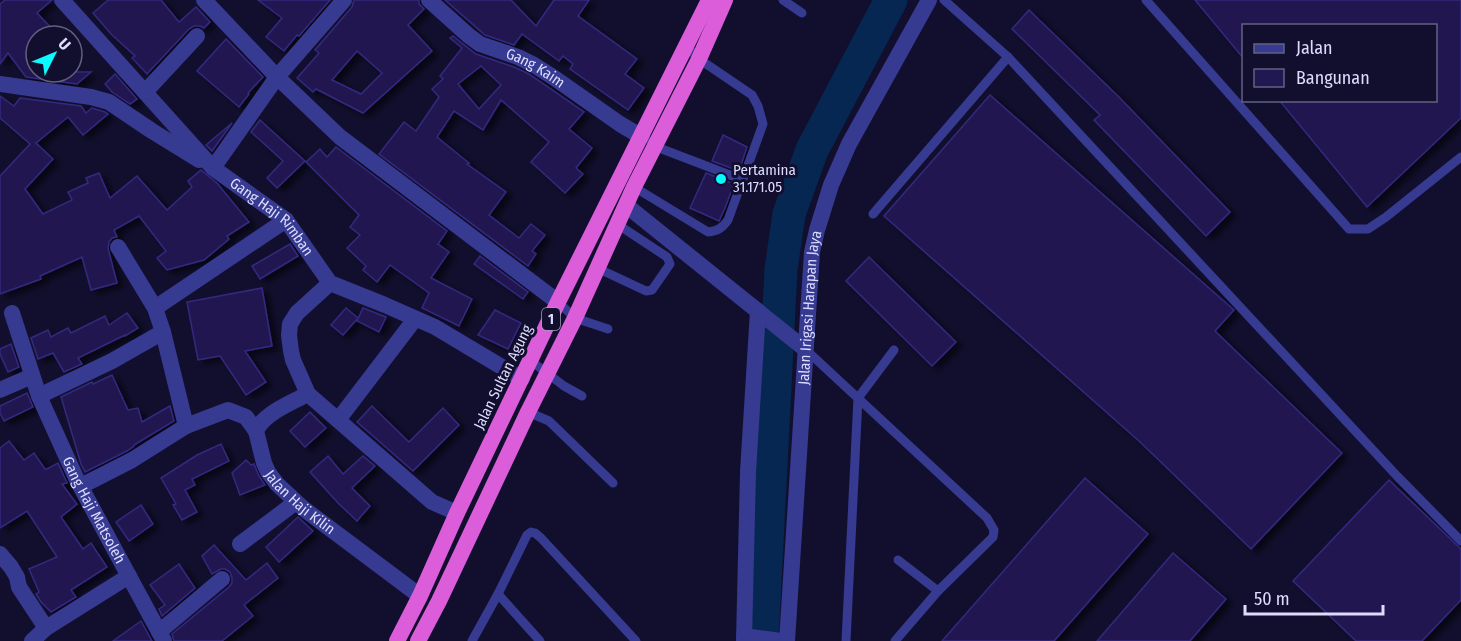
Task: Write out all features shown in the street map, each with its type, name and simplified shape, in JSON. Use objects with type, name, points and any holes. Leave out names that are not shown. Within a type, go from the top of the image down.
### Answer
[{"type":"highway","name":"Jalan Sultan Agung","points":[[693,53],[709,0]]},
{"type":"highway","name":"Jalan Sultan Agung","points":[[397,641],[558,302],[648,141],[693,53],[725,0]]},
{"type":"highway","name":"Jalan Sultan Agung","points":[[418,641],[627,206],[648,141]]},
{"type":"highway","points":[[511,402],[528,412]]},
{"type":"street","name":"Gang Haji Rimban","points":[[62,0],[213,168],[286,220],[330,283]]},
{"type":"street","points":[[204,0],[277,77],[340,137],[558,302]]},
{"type":"street","points":[[0,84],[91,97],[109,102],[213,168],[277,77],[344,0]]},
{"type":"street","name":"Gang Kaim","points":[[429,0],[480,44],[534,65],[648,141]]},
{"type":"street","name":"Jalan Irigasi Harapan Jaya","points":[[787,641],[799,344],[812,252],[831,185],[851,141],[929,0]]},
{"type":"street","points":[[145,92],[197,36]]},
{"type":"street","points":[[627,206],[799,344]]},
{"type":"street","points":[[155,308],[286,220]]},
{"type":"street","points":[[118,247],[155,308],[164,332],[186,426]]},
{"type":"street","points":[[458,513],[432,502],[308,394],[291,351],[290,324],[297,313],[330,283],[415,319],[453,338],[522,379]]},
{"type":"street","points":[[758,311],[748,472],[758,639]]},
{"type":"street","name":"Gang Haji Matsoleh","points":[[12,313],[39,396],[81,486],[162,636]]},
{"type":"street","points":[[338,420],[415,319]]},
{"type":"street","points":[[39,396],[112,361],[164,332]]},
{"type":"street","points":[[0,390],[32,376]]},
{"type":"street","points":[[81,486],[132,460],[186,426],[228,410],[246,417],[256,430],[268,416],[308,394]]},
{"type":"street","name":"Jalan Haji Kilin","points":[[256,430],[264,463],[277,484],[296,502],[420,596]]},
{"type":"street","points":[[240,544],[296,502]]},
{"type":"street","points":[[0,554],[11,567],[17,577],[19,587],[46,628]]},
{"type":"street","points":[[32,641],[46,628],[129,576]]},
{"type":"street","points":[[162,636],[222,579]]},
{"type":"lane","points":[[783,0],[802,13]]},
{"type":"lane","points":[[944,0],[1008,57],[1461,542]]},
{"type":"lane","points":[[1146,0],[1349,229],[1368,229],[1461,157]]},
{"type":"lane","points":[[634,187],[708,232],[720,229],[728,220],[763,124],[752,95],[693,53]]},
{"type":"lane","points":[[873,214],[1008,57]]},
{"type":"lane","points":[[648,141],[742,180]]},
{"type":"lane","points":[[597,268],[646,291],[652,290],[670,264],[667,257],[617,224]]},
{"type":"lane","points":[[558,302],[575,318],[608,329]]},
{"type":"lane","points":[[799,344],[987,518],[994,530],[993,537],[938,591],[895,641]]},
{"type":"lane","points":[[846,641],[858,398],[894,350]]},
{"type":"lane","points":[[531,361],[564,386],[582,396]]},
{"type":"lane","points":[[528,412],[549,421],[612,483]]},
{"type":"lane","points":[[472,641],[527,535],[534,532],[636,641]]},
{"type":"lane","points":[[898,560],[938,591]]},
{"type":"lane","points":[[498,594],[540,641]]},
{"type":"building","points":[[5,0],[52,0],[37,13],[48,24],[24,24],[24,74],[8,53],[0,64],[0,4]]},
{"type":"building","points":[[108,0],[161,0],[179,22],[196,7],[210,22],[204,28],[194,26],[189,29],[147,74],[132,58],[135,56],[93,13]]},
{"type":"building","points":[[258,0],[330,0],[284,51],[266,37],[282,18]]},
{"type":"building","points":[[354,0],[419,0],[419,4],[424,9],[408,25],[432,51],[363,113],[316,89],[313,92],[297,78],[319,53],[315,50],[352,7]],"holes":[[[357,51],[382,73],[361,94],[332,80]]]},
{"type":"building","points":[[445,0],[511,0],[536,26],[554,0],[589,0],[578,16],[637,59],[625,74],[644,88],[628,110],[570,69],[573,64],[563,56],[559,61],[522,34],[514,45],[485,35]]},
{"type":"building","points":[[1195,0],[1461,0],[1461,118],[1367,207],[1281,102],[1437,102],[1437,24],[1242,24],[1242,57]]},
{"type":"building","points":[[1029,10],[1119,97],[1230,212],[1206,236],[1094,120],[1100,115],[1012,29]]},
{"type":"building","points":[[453,36],[476,54],[529,74],[584,112],[569,129],[592,148],[576,168],[583,174],[565,193],[531,162],[549,142],[501,100],[483,130],[454,111],[437,137],[469,163],[467,164],[506,192],[489,215],[519,238],[531,224],[545,235],[532,251],[536,254],[528,266],[379,154],[404,122],[416,131],[439,97],[432,89],[443,79],[440,76],[462,48],[450,38]],"holes":[[[481,66],[501,85],[479,109],[458,84]]]},
{"type":"building","points":[[226,39],[263,77],[239,107],[197,71]]},
{"type":"building","points":[[115,74],[137,99],[130,104],[112,92],[105,84]]},
{"type":"building","points":[[990,95],[1234,310],[1215,331],[1342,453],[1251,549],[1139,441],[884,216]]},
{"type":"building","points":[[0,96],[14,106],[20,98],[81,106],[86,113],[92,108],[108,114],[83,135],[68,117],[36,143],[53,159],[25,189],[43,214],[72,200],[68,192],[88,183],[86,178],[99,173],[110,198],[137,176],[167,210],[192,187],[188,181],[201,170],[217,183],[249,222],[227,236],[229,239],[204,260],[167,270],[157,258],[166,251],[139,216],[114,230],[117,237],[112,238],[109,242],[108,248],[117,283],[91,290],[82,257],[40,276],[41,279],[0,294],[0,176],[30,144],[0,118]]},
{"type":"building","points":[[260,120],[305,161],[277,188],[267,178],[283,161],[251,132]]},
{"type":"building","points":[[232,123],[212,151],[206,145]]},
{"type":"building","points":[[723,135],[747,147],[739,171],[712,161]]},
{"type":"building","points":[[336,147],[447,231],[438,244],[449,252],[431,278],[472,299],[459,326],[422,308],[429,293],[390,265],[377,282],[363,270],[366,266],[347,248],[360,235],[350,227],[359,215],[306,162],[320,149],[327,157]]},
{"type":"building","points":[[706,173],[734,184],[719,221],[690,208]]},
{"type":"building","points":[[290,244],[298,256],[260,279],[252,266]]},
{"type":"building","points":[[480,256],[528,292],[523,299],[474,264]]},
{"type":"building","points":[[869,257],[956,342],[932,366],[846,281]]},
{"type":"building","points":[[262,288],[272,346],[245,351],[266,382],[246,395],[220,356],[198,360],[187,302]]},
{"type":"building","points":[[346,308],[358,318],[343,335],[331,325]]},
{"type":"building","points":[[363,308],[386,317],[379,332],[357,321]]},
{"type":"building","points":[[495,310],[521,323],[508,349],[478,335]]},
{"type":"building","points":[[127,313],[138,328],[78,358],[82,364],[64,372],[53,353],[38,359],[31,338],[48,330],[51,337],[68,328],[71,333],[105,316],[109,325]]},
{"type":"building","points":[[11,344],[19,367],[8,372],[0,349]]},
{"type":"building","points":[[112,375],[128,410],[138,408],[142,422],[170,406],[174,421],[127,451],[85,472],[61,397]]},
{"type":"building","points":[[27,393],[33,407],[4,421],[0,413],[0,406]]},
{"type":"building","points":[[372,406],[409,442],[443,408],[459,425],[413,471],[357,422]]},
{"type":"building","points":[[310,412],[326,428],[305,447],[290,431]]},
{"type":"building","points":[[9,441],[24,460],[34,453],[45,469],[58,463],[67,483],[62,484],[77,504],[61,517],[83,549],[91,543],[107,567],[71,590],[76,597],[51,612],[36,594],[39,592],[29,569],[57,557],[27,511],[0,528],[0,448]]},
{"type":"building","points":[[221,444],[229,461],[192,479],[195,485],[185,490],[197,512],[182,520],[161,478],[197,455]]},
{"type":"building","points":[[328,456],[343,474],[363,456],[375,466],[352,488],[370,506],[357,521],[310,472]]},
{"type":"building","points":[[246,460],[251,465],[254,464],[265,485],[240,495],[232,473]]},
{"type":"building","points":[[1085,478],[1148,534],[1054,641],[942,641]]},
{"type":"building","points":[[1389,480],[1461,549],[1461,600],[1422,641],[1356,641],[1293,581]]},
{"type":"building","points":[[141,505],[153,524],[129,541],[116,522]]},
{"type":"building","points":[[298,517],[313,531],[279,562],[266,547]]},
{"type":"building","points":[[214,545],[246,580],[267,563],[278,578],[244,605],[253,616],[222,641],[174,641],[172,634],[232,583],[230,572],[221,569],[212,574],[202,556]]},
{"type":"building","points":[[1173,553],[1226,599],[1190,641],[1097,641]]},
{"type":"building","points":[[179,564],[195,588],[162,616],[159,609],[165,605],[150,585]]},
{"type":"building","points":[[141,621],[152,641],[113,641]]},
{"type":"waterway","points":[[762,641],[781,269],[789,214],[812,150],[891,0]]},
{"type":"place","name":"Pertamina 31.171.05","points":[[721,179]]}]
